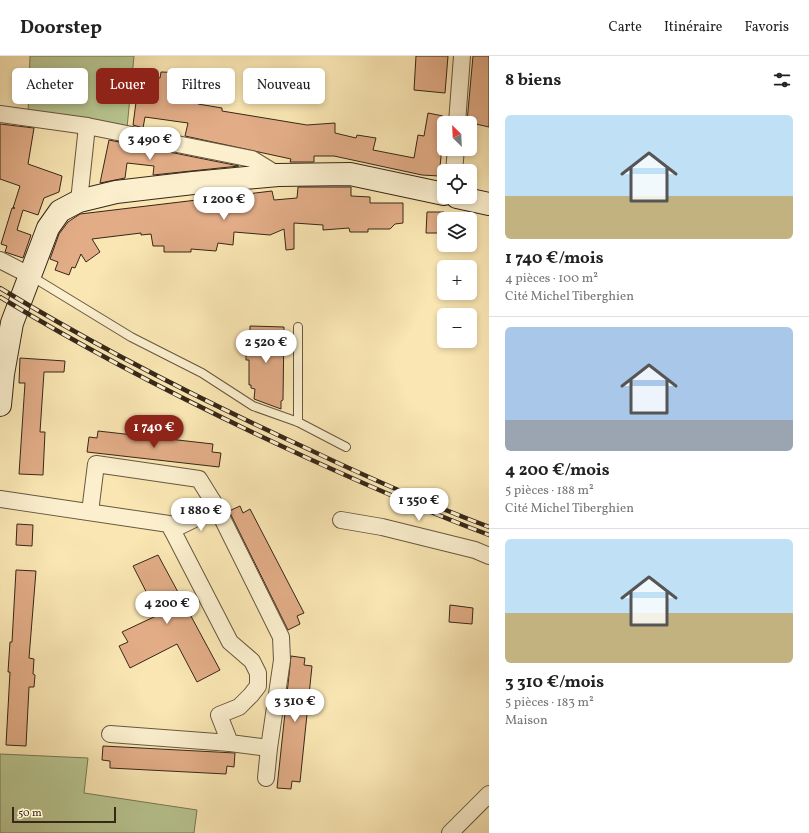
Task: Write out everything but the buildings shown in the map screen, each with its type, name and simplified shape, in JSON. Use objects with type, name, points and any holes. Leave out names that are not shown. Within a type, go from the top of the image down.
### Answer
[{"type":"street","points":[[458,116],[462,56]]},
{"type":"street","points":[[0,114],[87,126],[252,159],[278,175]]},
{"type":"street","points":[[79,201],[87,126]]},
{"type":"street","points":[[0,405],[1,373],[12,323],[48,228],[60,211],[79,201],[116,192],[193,182],[278,175],[350,174],[437,193]]},
{"type":"street","points":[[477,201],[489,204]]},
{"type":"street","points":[[0,260],[31,276]]},
{"type":"street","points":[[90,512],[96,464],[199,479],[217,508],[281,637],[282,660],[266,778]]},
{"type":"street","points":[[0,499],[169,524],[230,642],[252,661],[258,673],[258,686],[251,695],[239,707],[219,715],[230,743]]},
{"type":"street","points":[[172,530],[217,508]]},
{"type":"street","points":[[340,520],[413,535],[475,550],[489,556]]},
{"type":"street","points":[[110,734],[230,743],[269,748]]},
{"type":"street","points":[[450,833],[489,794]]},
{"type":"lane","points":[[31,276],[132,337],[202,373],[253,406],[298,422],[346,447]]},
{"type":"lane","points":[[298,327],[298,422]]},
{"type":"green space","points":[[30,56],[134,56],[133,68],[96,68],[96,104],[129,104],[127,128],[28,113],[28,104],[88,104],[88,68],[30,68]]},
{"type":"green space","points":[[0,754],[88,758],[84,793],[197,810],[194,833],[0,833]]},
{"type":"railway","points":[[0,288],[113,353],[230,412],[375,480],[489,527]]},
{"type":"railway","points":[[0,297],[111,361],[225,419],[372,487],[489,535]]}]
